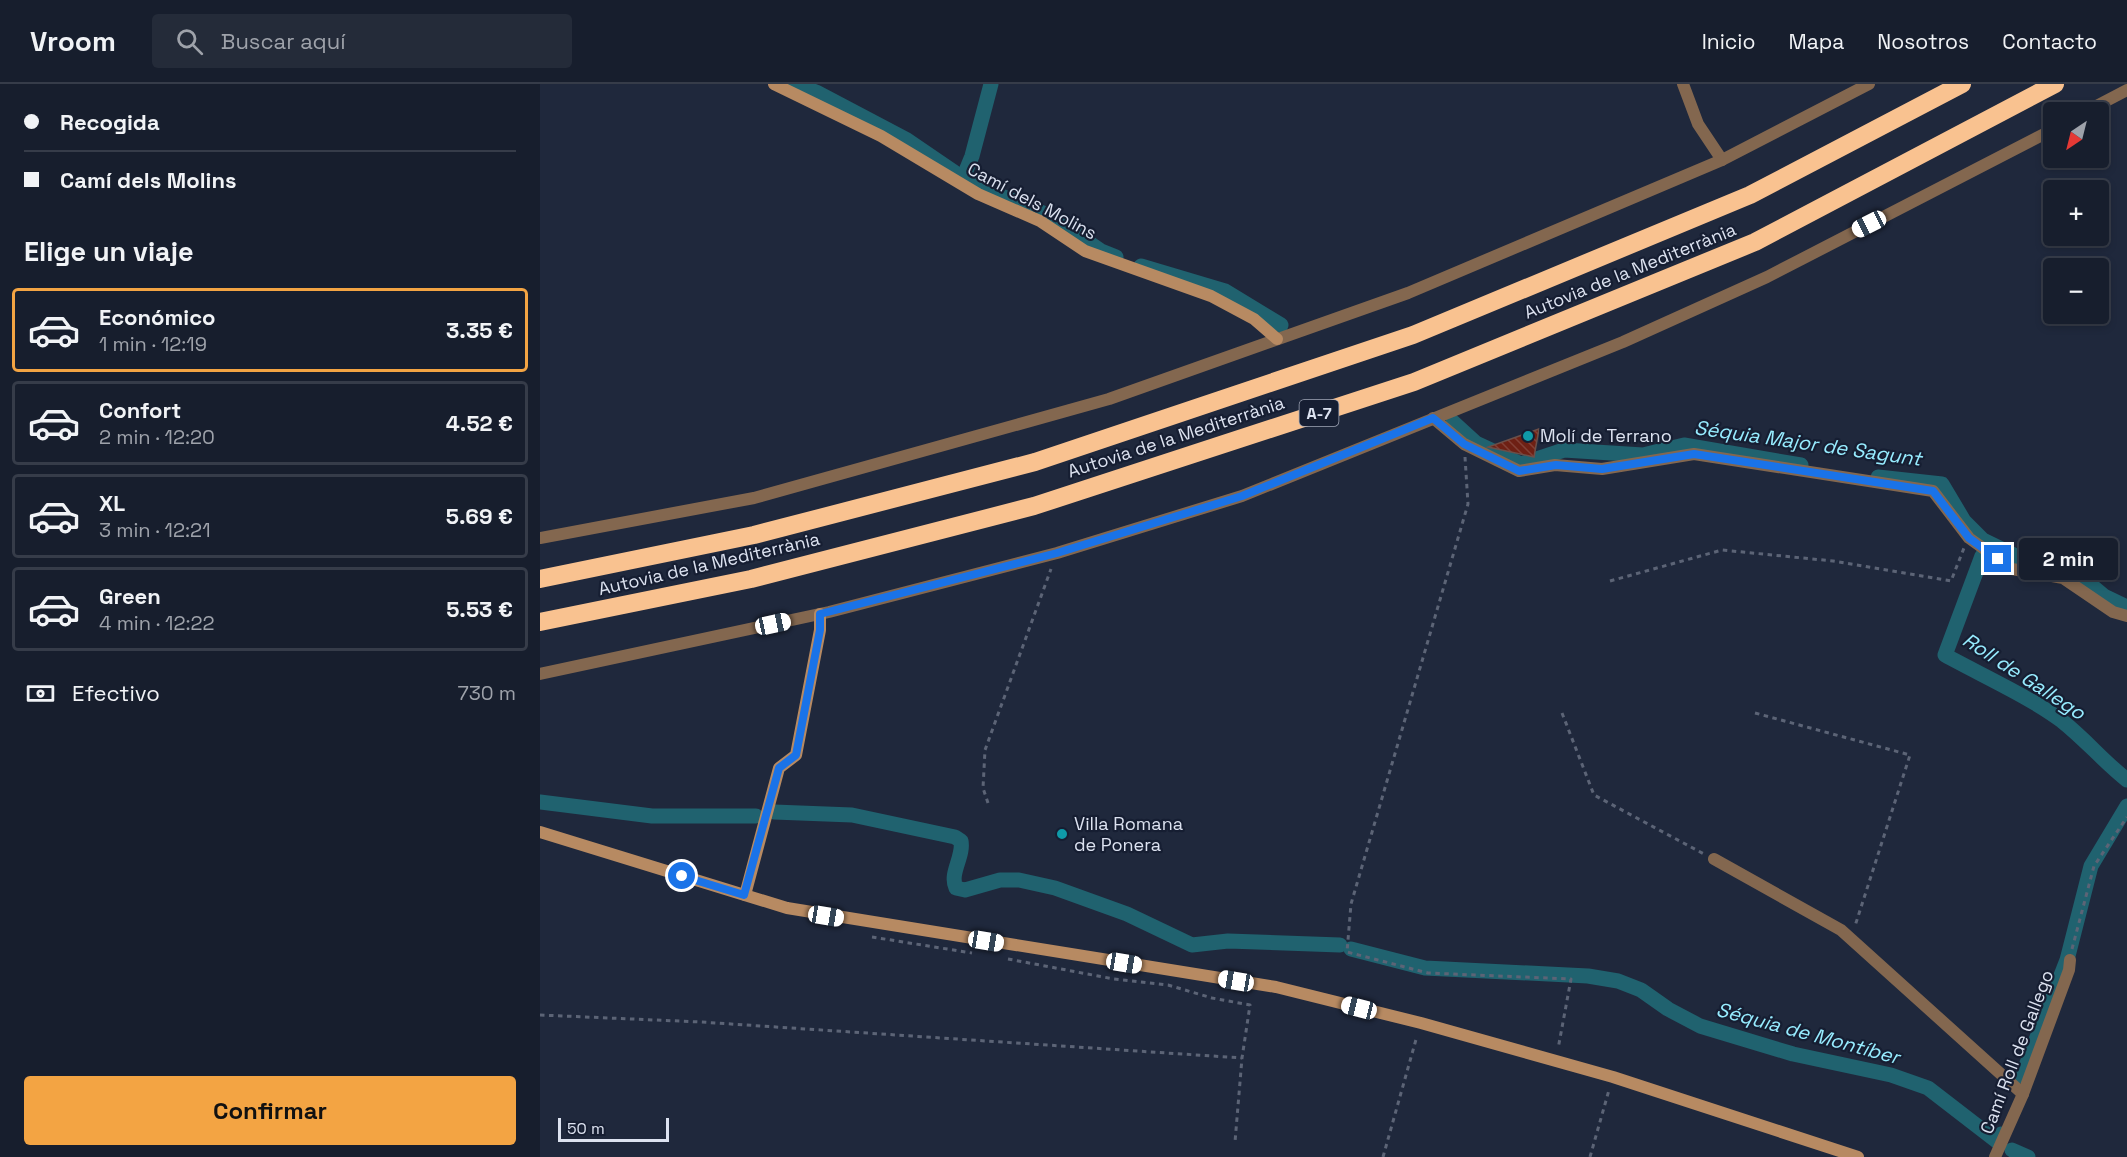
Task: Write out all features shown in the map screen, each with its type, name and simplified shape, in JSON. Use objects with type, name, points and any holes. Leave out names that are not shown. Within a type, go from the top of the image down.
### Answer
[{"type":"highway","name":"Autovia de la Mediterrània","points":[[540,579],[754,535],[1035,462],[1413,335],[1750,195],[1962,84]]},
{"type":"highway","name":"Autovia de la Mediterrània","points":[[540,622],[751,579],[1034,506],[1414,382],[1755,242],[2055,84]]},
{"type":"main road","name":"Camí dels Molins","points":[[774,84],[881,136],[978,194],[1040,221],[1086,251],[1211,296],[1254,319],[1277,339]]},
{"type":"main road","points":[[744,895],[779,768],[796,755],[820,630],[820,614]]},
{"type":"main road","points":[[540,832],[787,908],[1276,987],[1421,1023],[1613,1077],[1858,1157]]},
{"type":"street","points":[[1683,84],[1698,124],[1722,160]]},
{"type":"street","points":[[540,538],[754,498],[1109,399],[1408,292],[1722,160],[1869,84]]},
{"type":"street","points":[[2104,102],[2127,90]]},
{"type":"street","points":[[540,674],[820,614],[1057,553],[1242,496],[1623,342],[1767,277],[2043,135]]},
{"type":"street","points":[[1433,418],[1464,444],[1519,471],[1556,465],[1602,469],[1694,454],[1933,491],[1969,538],[2012,569],[2064,578],[2113,612],[2127,616]]},
{"type":"street","points":[[1714,859],[1840,930],[2023,1094]]},
{"type":"street","name":"Camí Roll de Gallego","points":[[1995,1157],[2023,1094],[2070,960]]},
{"type":"path","points":[[1464,444],[1468,504],[1351,904],[1347,952],[1428,973],[1571,979],[1556,1061]]},
{"type":"path","points":[[1610,580],[1722,550],[1833,561],[1951,581],[1969,538]]},
{"type":"path","points":[[988,803],[983,788],[985,750],[1057,553]]},
{"type":"path","points":[[1562,713],[1594,795],[1714,859]]},
{"type":"path","points":[[1755,713],[1910,755],[1850,939]]},
{"type":"path","points":[[2070,960],[2094,866],[2127,817]]},
{"type":"path","points":[[871,937],[978,954]]},
{"type":"path","points":[[999,957],[1114,979],[1168,985],[1212,998],[1250,1005],[1234,1142]]},
{"type":"path","points":[[540,1015],[773,1026],[1242,1058]]},
{"type":"path","points":[[1383,1157],[1421,1023]]},
{"type":"path","points":[[1590,1157],[1613,1077]]},
{"type":"building","name":"Molí de Terrano","points":[[1539,429],[1534,457],[1488,447]]},
{"type":"waterway","name":"Séquia Major de Sagunt","points":[[794,84],[816,92],[907,140],[970,183],[1050,216],[1101,251],[1116,257]]},
{"type":"waterway","points":[[963,178],[972,156],[991,84]]},
{"type":"waterway","name":"Séquia Major de Sagunt","points":[[1141,266],[1225,291],[1281,325]]},
{"type":"waterway","name":"Séquia Major de Sagunt","points":[[1453,422],[1476,443],[1521,464],[1564,450],[1643,455],[1684,445],[1801,465]]},
{"type":"waterway","name":"Séquia Major de Sagunt","points":[[1878,477],[1942,484],[1964,521],[1983,540],[2020,558],[2072,569],[2104,596],[2127,607]]},
{"type":"waterway","name":"Roll de Gallego","points":[[1982,556],[1945,655],[2049,712],[2071,728],[2127,780]]},
{"type":"waterway","name":"Séquia de Montíber","points":[[540,802],[652,816],[756,816]]},
{"type":"waterway","name":"Roll de Gallego","points":[[2022,1076],[2067,960],[2091,866],[2127,806]]},
{"type":"waterway","name":"Séquia de Montíber","points":[[774,812],[852,815],[955,837],[961,841],[954,877],[956,888],[965,890],[1000,880],[1019,880],[1055,888],[1127,914],[1192,945],[1228,941],[1340,945]]},
{"type":"waterway","name":"Séquia de Montíber","points":[[1351,949],[1425,968],[1588,976],[1618,981],[1641,990],[1668,1009],[1700,1026],[1793,1054],[1891,1075],[1928,1088],[1998,1142],[2001,1134]]},
{"type":"waterway","name":"Séquia de Montíber","points":[[2012,1150],[2028,1157]]},
{"type":"place","name":"Molí de Terrano","points":[[1528,436]]},
{"type":"place","name":"Villa Romana de Ponera","points":[[1062,834]]},
{"type":"route","points":[[682,876],[744,895],[779,768],[796,755],[820,630],[820,614],[1057,553],[1242,496],[1433,418],[1464,444],[1519,471],[1556,465],[1602,469],[1694,454],[1933,491],[1969,538],[1998,559]]}]
